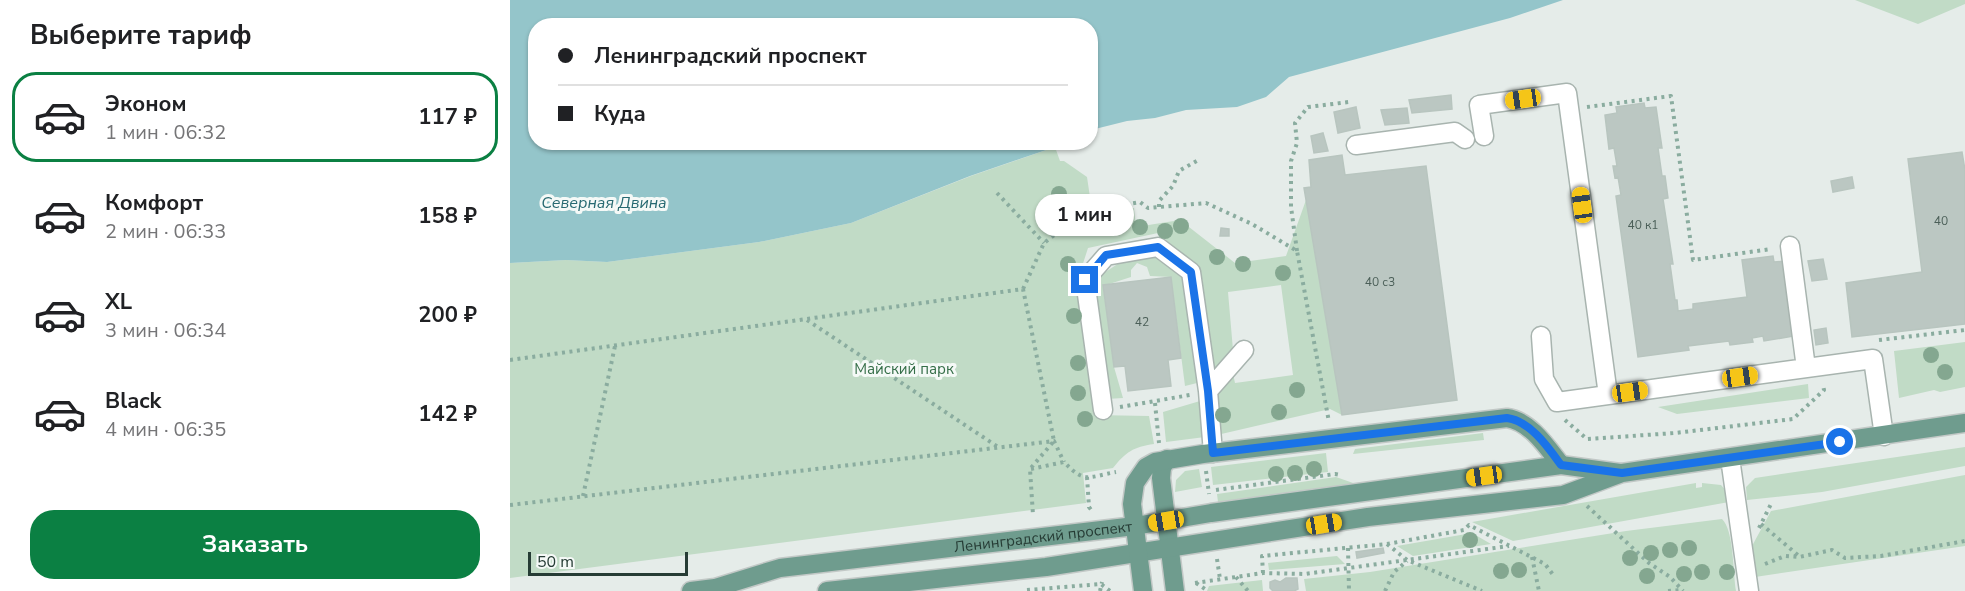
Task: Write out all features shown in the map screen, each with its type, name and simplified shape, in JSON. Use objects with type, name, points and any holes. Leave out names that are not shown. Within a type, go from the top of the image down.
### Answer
[{"type":"main road","points":[[1143,591],[1132,493],[1135,483],[1146,467],[1163,453],[1210,460],[1507,418],[1519,420],[1547,446],[1561,465]]},
{"type":"main road","name":"Ленинградский проспект","points":[[827,591],[1046,567],[1368,517],[1563,495],[1622,473],[1965,423]]},
{"type":"main road","points":[[1163,453],[1161,478],[1175,591]]},
{"type":"main road","name":"Ленинградский проспект","points":[[691,591],[716,588],[780,568],[1135,526],[1561,465],[1622,473]]},
{"type":"main road","name":"Ленинградский проспект","points":[[716,588],[747,591]]},
{"type":"lane","points":[[1484,136],[1479,105],[1567,93],[1608,395]]},
{"type":"lane","points":[[1356,145],[1455,132],[1465,139]]},
{"type":"lane","points":[[1790,246],[1806,368]]},
{"type":"lane","points":[[1102,410],[1085,280],[1106,255],[1158,247],[1191,272],[1208,391],[1210,460]]},
{"type":"lane","points":[[1541,336],[1544,379],[1557,402],[1873,359],[1884,436]]},
{"type":"lane","points":[[1208,391],[1244,350]]},
{"type":"lane","points":[[1730,458],[1749,591]]},
{"type":"path","points":[[1569,110],[1671,96],[1693,260],[1790,246]]},
{"type":"path","points":[[1329,423],[1297,251],[1291,207],[1291,161],[1297,143],[1294,123],[1308,107],[1349,102]]},
{"type":"path","points":[[1159,207],[1159,201],[1173,186],[1179,171],[1200,159]]},
{"type":"path","points":[[997,193],[1044,243]]},
{"type":"path","points":[[1116,472],[1087,477],[1077,476],[1064,462],[1054,441],[1023,289],[1044,243],[1058,232],[1099,209],[1140,202],[1148,208],[1206,203],[1252,224],[1297,251]]},
{"type":"path","points":[[510,360],[1023,289]]},
{"type":"path","points":[[805,319],[999,448]]},
{"type":"path","points":[[583,496],[615,346]]},
{"type":"path","points":[[1102,410],[1155,403],[1208,391]]},
{"type":"path","points":[[1155,403],[1163,453]]},
{"type":"path","points":[[1563,418],[1587,439],[1675,433],[1793,419]]},
{"type":"path","points":[[510,505],[1054,441]]},
{"type":"path","points":[[1033,515],[1030,469],[1054,441]]},
{"type":"path","points":[[1209,492],[1210,460]]},
{"type":"path","points":[[1030,469],[1064,462]]},
{"type":"path","points":[[1087,477],[1089,507]]},
{"type":"path","points":[[1583,503],[1682,590]]},
{"type":"path","points":[[1761,524],[1799,556]]},
{"type":"path","points":[[1263,573],[1262,556],[1387,544],[1464,530],[1469,525],[1545,564],[1554,576]]},
{"type":"path","points":[[1760,566],[1785,556],[1832,550],[1845,558],[1881,556],[1965,541]]},
{"type":"path","points":[[1387,544],[1407,560],[1482,591]]},
{"type":"path","points":[[1208,591],[1195,583],[1263,573],[1305,574],[1349,569],[1510,546]]},
{"type":"path","points":[[1348,548],[1349,591]]},
{"type":"path","points":[[1216,556],[1220,579]]},
{"type":"path","points":[[1532,557],[1539,591]]},
{"type":"path","points":[[1385,591],[1394,572],[1407,560]]},
{"type":"path","points":[[1236,577],[1248,591]]},
{"type":"path","points":[[1100,591],[1101,584]]},
{"type":"path","points":[[1035,591],[1101,584],[1110,591]]},
{"type":"path","points":[[1668,591],[1682,590]]},
{"type":"green space","points":[[1855,0],[1965,0],[1965,4],[1918,24]]},
{"type":"green space","name":"Майский парк","points":[[1046,150],[1056,150],[1060,161],[1064,161],[1087,177],[1092,211],[1078,217],[1083,233],[1084,226],[1111,212],[1134,208],[1136,227],[1180,220],[1235,263],[1286,256],[1306,200],[1342,415],[1330,409],[1217,435],[1213,400],[1233,374],[1235,383],[1293,375],[1281,285],[1228,292],[1233,350],[1215,375],[1201,271],[1158,233],[1088,248],[1077,282],[1095,415],[1149,416],[1154,444],[1130,451],[1113,468],[1083,473],[1086,503],[510,578],[510,263],[566,260],[607,262],[759,242],[851,223],[971,176]]},
{"type":"green space","points":[[1156,257],[1186,278],[1197,383],[1185,386],[1171,277],[1150,276],[1147,267],[1137,263],[1131,270],[1131,277],[1103,286],[1114,367],[1123,398],[1107,399],[1092,281],[1119,263]]},
{"type":"green space","points":[[1965,342],[1965,387],[1940,392],[1934,390],[1899,398],[1894,351]]},
{"type":"green space","points":[[1808,384],[1809,398],[1677,414],[1658,407]]},
{"type":"green space","points":[[1200,401],[1205,437],[1166,442],[1163,412]]},
{"type":"green space","points":[[1483,433],[1484,440],[1353,454],[1355,449]]},
{"type":"green space","points":[[1965,447],[1965,466],[1822,492],[1747,500],[1746,487],[1755,478]]},
{"type":"green space","points":[[1326,453],[1328,472],[1213,485],[1211,467]]},
{"type":"green space","points":[[1199,469],[1202,487],[1175,492],[1176,480],[1185,471]]},
{"type":"green space","points":[[1965,475],[1965,546],[1755,577],[1752,546],[1771,511]]},
{"type":"green space","points":[[1336,477],[1356,484],[1218,502],[1217,494]]},
{"type":"green space","points":[[1696,483],[1696,488],[1702,487],[1702,483],[1721,485],[1727,492],[1729,502],[1513,541],[1472,522]]},
{"type":"green space","points":[[1722,519],[1731,542],[1736,591],[1306,591],[1304,579],[1370,572],[1626,531]]},
{"type":"green space","points":[[1472,533],[1491,544],[1413,556],[1397,546]]},
{"type":"green space","points":[[1337,556],[1345,564],[1269,570],[1268,563]]},
{"type":"green space","points":[[1262,580],[1263,591],[1207,591],[1209,586]]},
{"type":"water","name":"Северная Двина","points":[[510,0],[1563,0],[1510,18],[1289,77],[1266,97],[1237,107],[1186,110],[1098,128],[1098,18],[528,18],[528,150],[1046,150],[970,176],[851,223],[759,242],[607,262],[566,260],[510,263]]},
{"type":"building","points":[[1451,95],[1452,109],[1412,113],[1409,100]]},
{"type":"building","points":[[1644,103],[1645,108],[1656,107],[1662,148],[1658,148],[1668,198],[1663,199],[1673,264],[1670,264],[1678,311],[1693,309],[1693,304],[1747,297],[1742,260],[1773,256],[1774,262],[1785,261],[1794,336],[1764,341],[1763,336],[1752,338],[1753,342],[1730,345],[1729,341],[1688,346],[1689,350],[1638,357],[1616,196],[1621,195],[1618,177],[1615,178],[1613,166],[1617,166],[1614,148],[1609,149],[1605,115],[1617,113],[1616,107]]},
{"type":"building","points":[[1356,107],[1360,128],[1338,133],[1334,112]]},
{"type":"building","points":[[1407,108],[1409,123],[1385,125],[1381,110]]},
{"type":"building","points":[[1323,133],[1328,151],[1314,153],[1311,136]]},
{"type":"building","points":[[1962,152],[1965,170],[1965,324],[1852,337],[1846,283],[1922,272],[1908,159]]},
{"type":"building","points":[[1342,155],[1345,175],[1426,166],[1457,400],[1342,415],[1304,188],[1311,187],[1309,160]]},
{"type":"building","points":[[1852,177],[1854,188],[1833,192],[1831,181]]},
{"type":"building","points":[[1221,228],[1229,229],[1229,236],[1220,236]]},
{"type":"building","points":[[1823,259],[1827,279],[1812,281],[1808,261]]},
{"type":"building","points":[[1171,277],[1181,358],[1168,360],[1171,386],[1128,391],[1125,366],[1114,367],[1103,285]]},
{"type":"building","points":[[1826,328],[1828,343],[1816,345],[1814,330]]},
{"type":"building","points":[[1383,548],[1384,553],[1357,558],[1356,552]]},
{"type":"building","points":[[1286,578],[1297,578],[1298,589],[1273,591],[1270,588],[1270,582],[1275,580],[1280,582]]},
{"type":"route","points":[[1085,280],[1106,255],[1158,247],[1191,272],[1208,391],[1213,453],[1507,418],[1519,420],[1547,446],[1561,465],[1622,473],[1840,442]]}]
